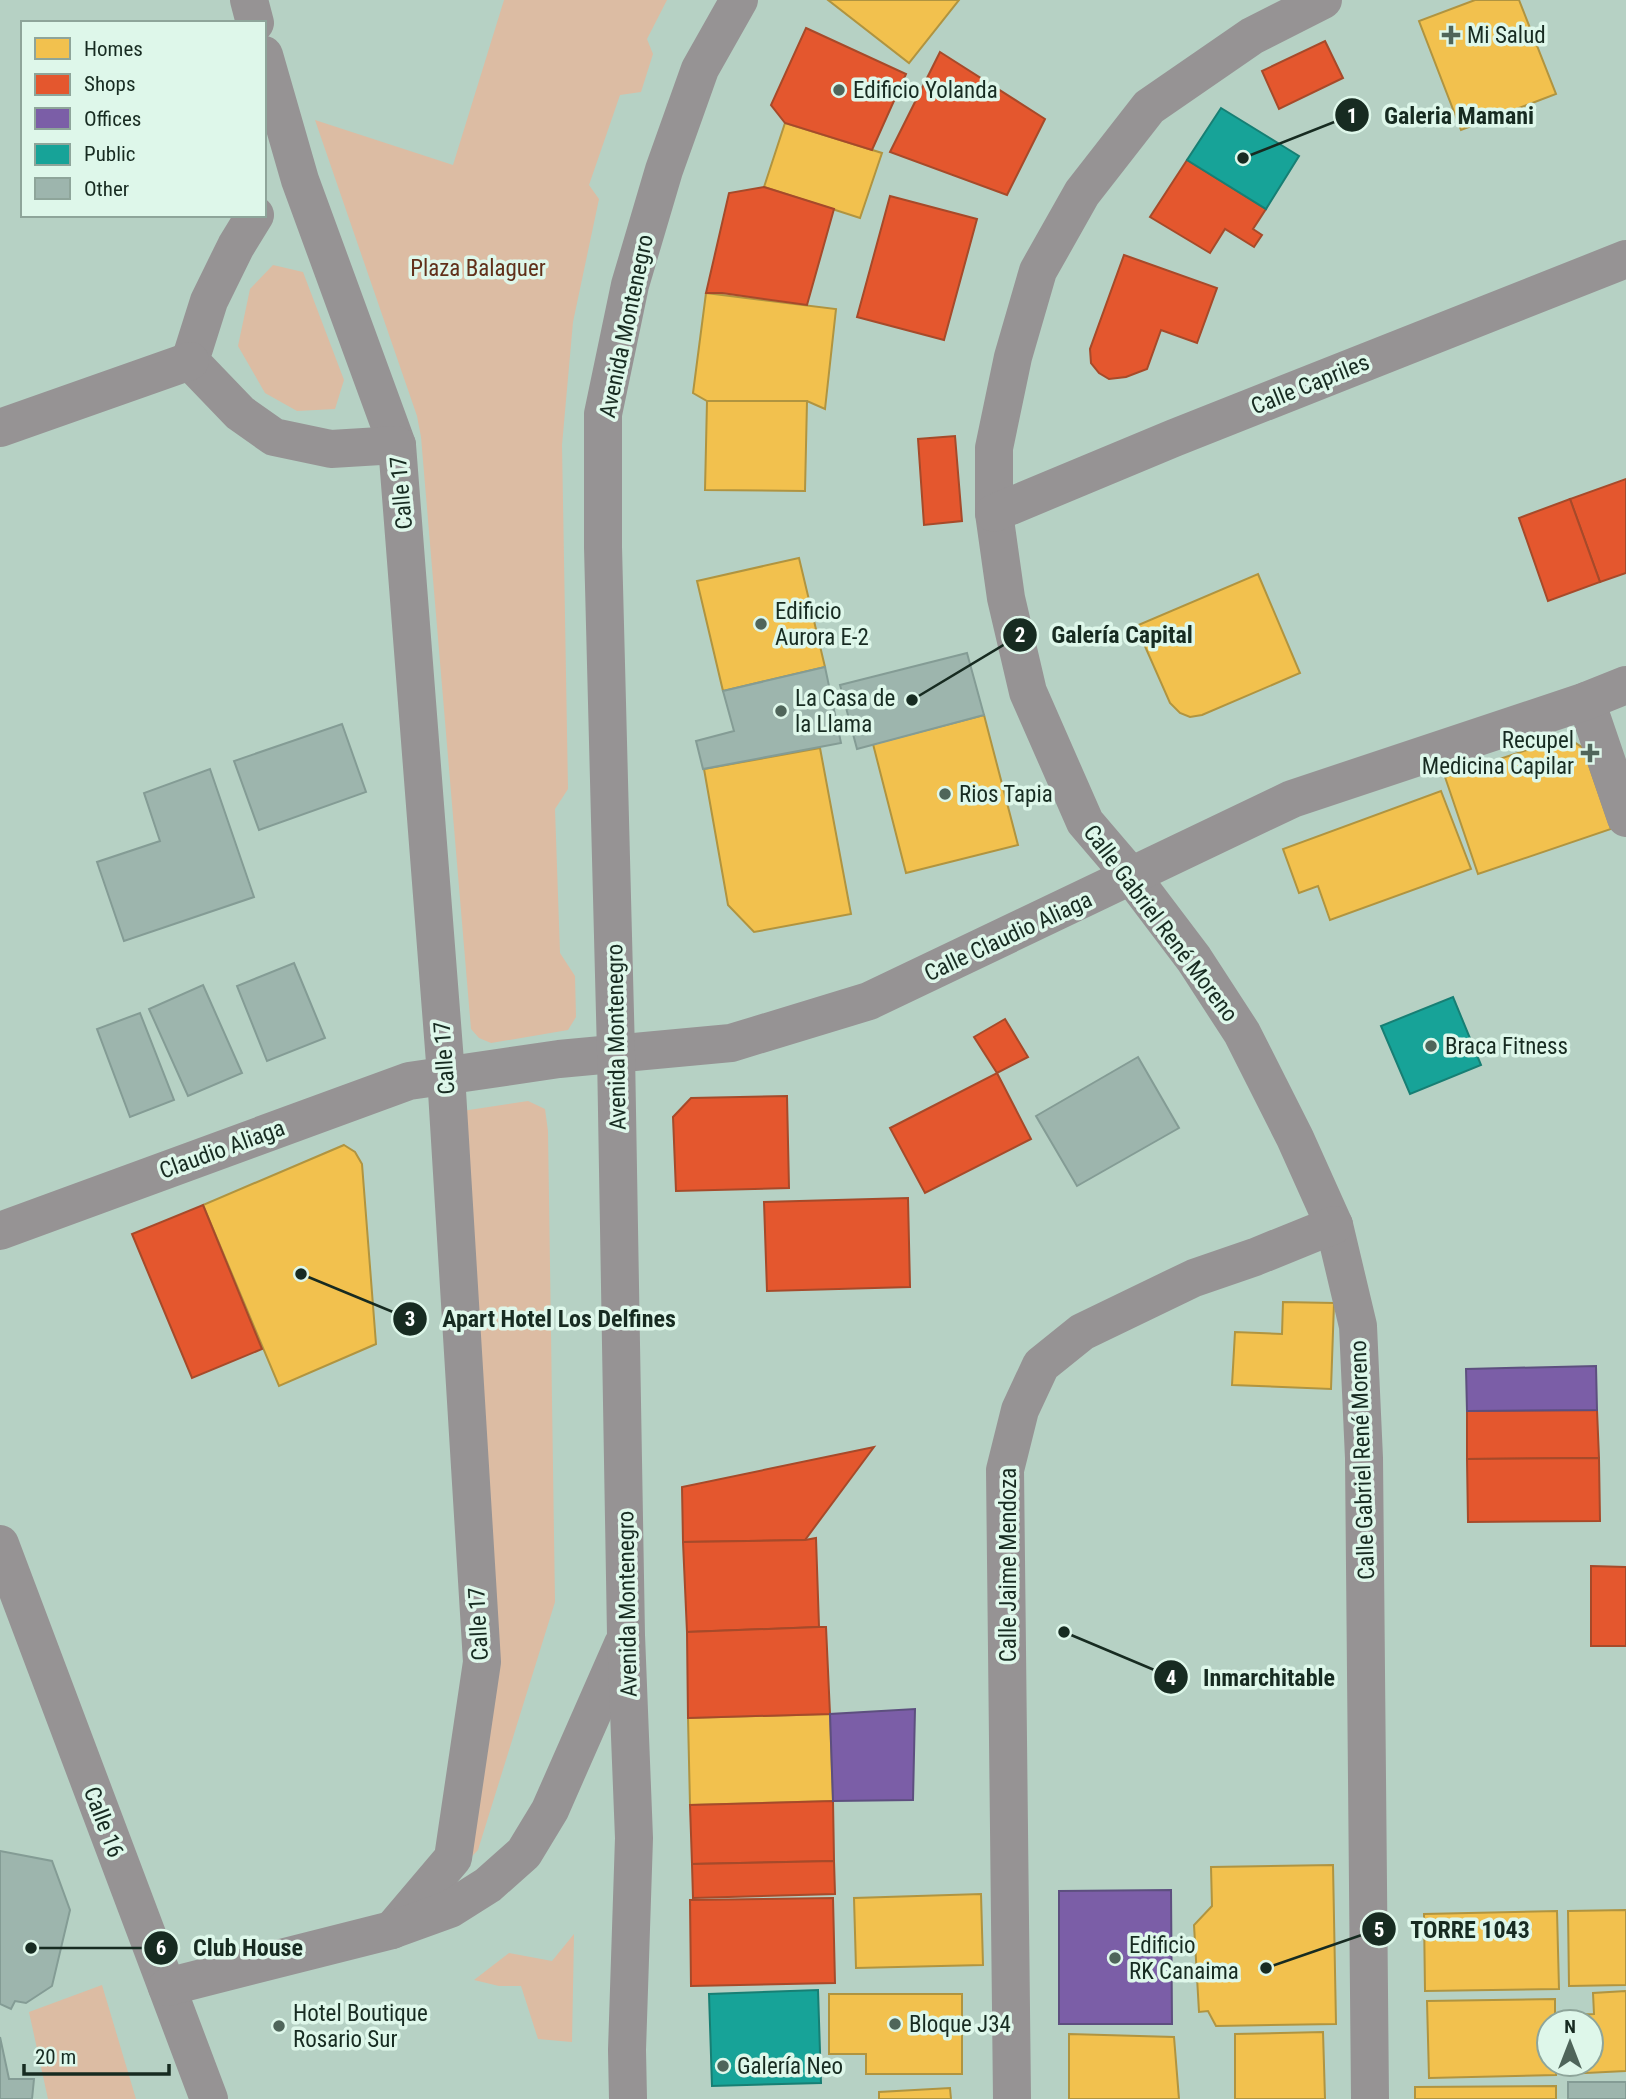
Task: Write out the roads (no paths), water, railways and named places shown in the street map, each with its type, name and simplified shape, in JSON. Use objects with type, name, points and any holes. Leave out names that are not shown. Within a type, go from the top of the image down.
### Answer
[{"type":"street","points":[[249,0],[254,21]]},
{"type":"street","name":"Avenida Montenegro","points":[[628,2099],[627,2050],[634,1838],[626,1635],[616,1054],[603,547],[603,414],[630,285],[664,170],[700,69],[739,0]]},
{"type":"street","name":"Calle Gabriel René Moreno","points":[[1323,0],[1252,36],[1149,107],[1082,193],[1038,271],[1013,357],[995,448],[995,513],[1006,598],[1028,692],[1085,822],[1132,877],[1194,959],[1242,1034],[1295,1138],[1334,1225],[1358,1325],[1364,1444],[1370,2099]]},
{"type":"street","name":"Calle 17","points":[[266,62],[300,180],[397,445],[446,1075],[482,1662],[453,1858],[392,1930]]},
{"type":"street","points":[[266,201],[300,180]]},
{"type":"street","points":[[190,360],[209,301],[254,217]]},
{"type":"street","name":"Calle Capriles","points":[[995,513],[1174,438],[1626,259]]},
{"type":"street","points":[[190,360],[240,412],[274,437],[331,449],[397,445]]},
{"type":"street","points":[[0,428],[190,360]]},
{"type":"street","name":"Calle Claudio Aliaga","points":[[446,1075],[730,1043],[869,1002],[1292,799],[1586,701],[1626,685]]},
{"type":"street","points":[[1586,701],[1626,818]]},
{"type":"street","name":"Claudio Aliaga","points":[[0,1231],[409,1081],[446,1075]]},
{"type":"street","name":"Calle Jaime Mendoza","points":[[1012,2099],[1005,1469],[1020,1410],[1041,1365],[1082,1332],[1194,1278],[1334,1225]]},
{"type":"street","name":"Calle 16","points":[[0,1544],[209,2099]]},
{"type":"street","points":[[167,1987],[392,1930],[450,1909],[488,1885],[524,1853],[550,1810],[626,1635]]},
{"type":"place","name":"Mi Salud","points":[[1451,35]]},
{"type":"place","name":"Edificio Yolanda","points":[[839,90]]},
{"type":"place","name":"Galeria Mamani","points":[[1243,158]]},
{"type":"place","name":"Edificio Aurora E-2","points":[[761,624]]},
{"type":"place","name":"Galería Capital","points":[[912,700]]},
{"type":"place","name":"La Casa de la Llama","points":[[781,711]]},
{"type":"place","name":"Recupel Medicina Capilar","points":[[1590,753]]},
{"type":"place","name":"Rios Tapia","points":[[945,794]]},
{"type":"place","name":"Braca Fitness","points":[[1431,1046]]},
{"type":"place","name":"Apart Hotel Los Delfines","points":[[301,1274]]},
{"type":"place","name":"Inmarchitable","points":[[1064,1632]]},
{"type":"place","name":"Club House","points":[[31,1948]]},
{"type":"place","name":"Edificio RK Canaima","points":[[1115,1958]]},
{"type":"place","name":"TORRE 1043","points":[[1266,1968]]},
{"type":"place","name":"Bloque J34","points":[[895,2024]]},
{"type":"place","name":"Hotel Boutique Rosario Sur","points":[[279,2026]]},
{"type":"place","name":"Galería Neo","points":[[723,2066]]},
{"type":"park label","name":"Plaza Balaguer","points":[[478,268]]}]
